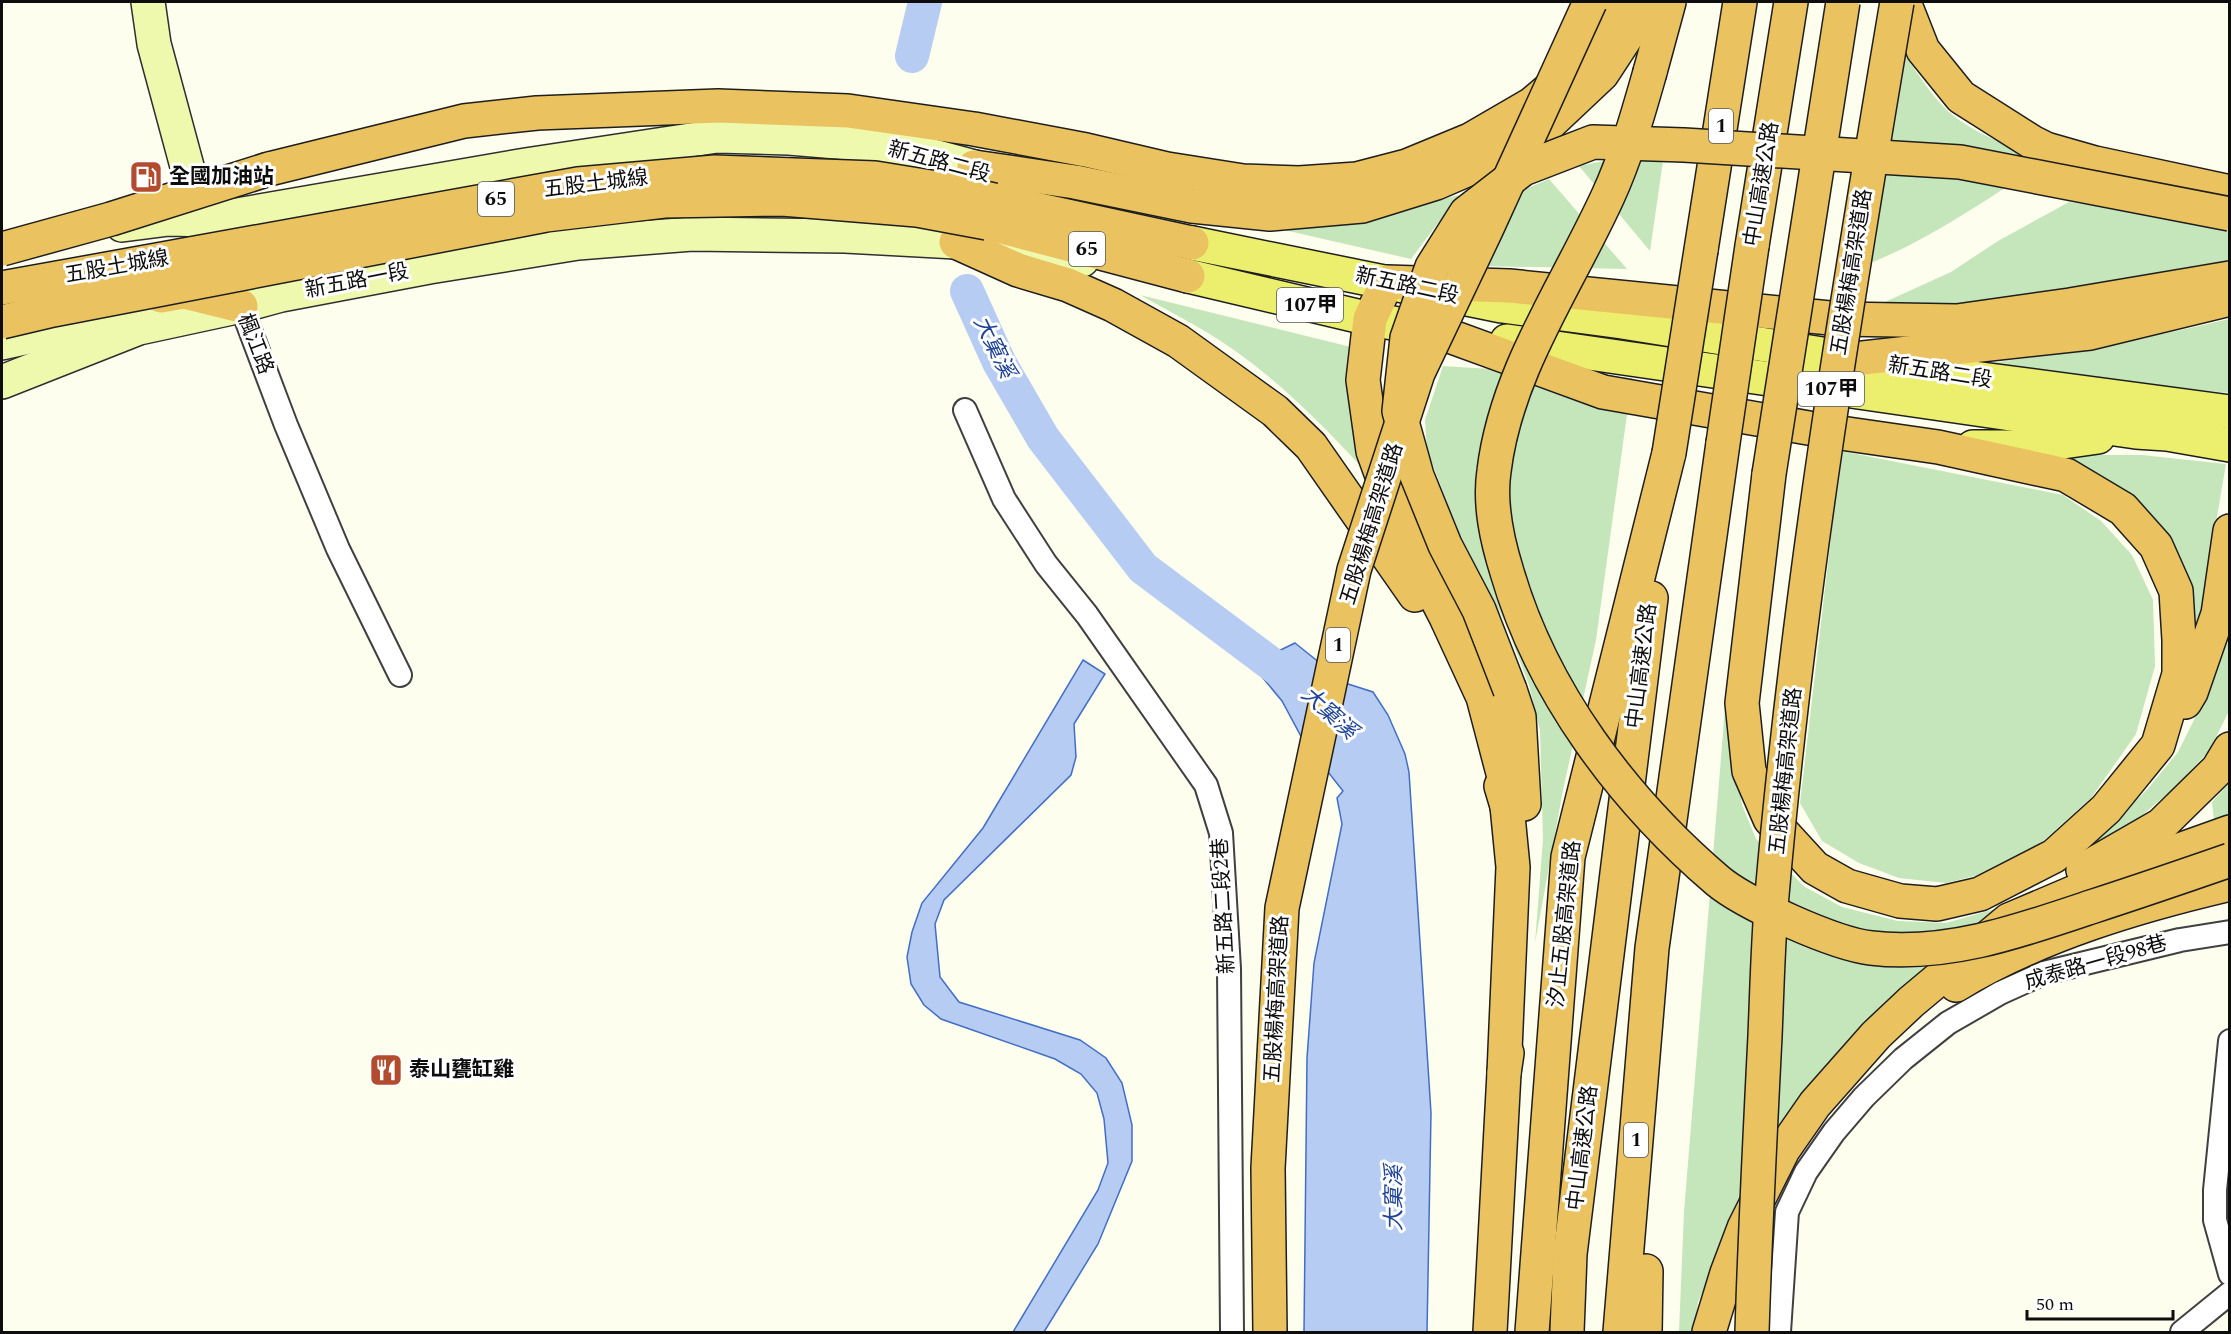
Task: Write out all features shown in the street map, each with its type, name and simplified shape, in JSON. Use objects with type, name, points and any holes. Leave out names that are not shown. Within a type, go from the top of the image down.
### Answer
[{"type":"highway","name":"五股楊梅高架道路","points":[[1270,1332],[1268,1168],[1282,908],[1354,570],[1418,373],[1590,2]]},
{"type":"highway","points":[[2,247],[111,219],[269,169],[464,121],[548,112],[718,106],[848,111],[985,131],[1086,150],[1167,169],[1243,181],[1299,183],[1357,178],[1407,166],[1470,140],[1532,104],[1580,63],[1621,2]]},
{"type":"highway","points":[[974,168],[1075,182],[1203,208],[1270,214],[1362,206],[1436,183],[1501,155],[1550,123],[1602,74],[1636,22],[1645,2]]},
{"type":"highway","points":[[1669,2],[1634,127],[1609,195],[1526,361],[1508,403],[1493,475],[1493,508],[1500,548],[1527,631],[1570,710],[1607,764],[1649,814],[1721,883],[1762,907],[1817,933],[1868,948],[1927,949],[1978,941],[2033,927],[2229,860]]},
{"type":"highway","name":"中山高速公路","points":[[1567,1332],[1570,1254],[1669,453],[1740,2]]},
{"type":"highway","name":"中山高速公路","points":[[1620,1332],[1652,948],[1723,443],[1791,2]]},
{"type":"highway","points":[[1843,2],[1769,474],[1742,703],[1749,771],[1770,819],[1815,868],[1847,886],[1900,901],[1937,904],[1980,894],[2054,856],[2106,809],[2158,745],[2191,692],[2218,614],[2229,531]]},
{"type":"highway","name":"五股楊梅高架道路","points":[[1752,1332],[1756,1202],[1772,896],[1811,542],[1846,304],[1898,2]]},
{"type":"highway","points":[[1904,2],[1923,50],[1961,97],[2046,149],[2128,171],[2229,192]]},
{"type":"highway","points":[[1504,1073],[1519,970],[1525,816],[1519,717],[1479,610],[1445,545],[1417,476],[1400,411],[1407,338],[1432,267],[1467,213],[1523,169],[1593,142],[1696,145],[1948,161],[2229,214]]},
{"type":"highway","name":"五股土城線","points":[[2,287],[578,184],[715,172],[852,177],[898,182],[1188,276]]},
{"type":"highway","name":"五股土城線","points":[[2,320],[546,215],[664,201],[782,199],[917,210],[990,211],[1192,243]]},
{"type":"highway","points":[[956,242],[1018,270],[1068,285],[1113,305],[1178,341],[1275,411],[1311,446],[1430,615],[1486,743],[1507,806]]},
{"type":"highway","points":[[2,287],[80,265]]},
{"type":"highway","points":[[1490,1332],[1513,867],[1504,777],[1483,697],[1446,616],[1414,557],[1373,451],[1363,380],[1370,319],[1387,282],[1509,286],[1840,319],[1957,321],[2070,305],[2229,278]]},
{"type":"highway","points":[[2,320],[184,292],[241,306]]},
{"type":"highway","points":[[1854,359],[2090,333],[2229,299]]},
{"type":"highway","points":[[1433,330],[1603,392],[1820,430],[1938,447],[2066,475],[2122,509],[2156,546],[2176,591],[2179,674],[2158,745]]},
{"type":"highway","name":"汐止五股高架道路","points":[[1532,1332],[1568,857],[1669,453]]},
{"type":"highway","points":[[1710,1332],[1727,1274],[1744,1228],[1783,1150],[1815,1104],[1876,1035],[1911,1002],[2037,899],[2161,825],[2218,769],[2229,750]]},
{"type":"highway","points":[[2009,920],[2143,863],[2229,832]]},
{"type":"highway","points":[[1815,1104],[1953,987],[1994,962],[2136,908],[2229,884]]},
{"type":"highway","name":"1","points":[[1645,1332],[1652,948]]},
{"type":"main road","name":"楓江路","points":[[148,2],[154,44],[195,196],[208,220],[241,306]]},
{"type":"main road","name":"新五路二段","points":[[208,220],[526,165],[717,136],[789,138],[873,145],[922,153],[974,168],[1034,192],[1192,243],[1502,306],[1622,322],[1966,377],[2229,412]]},
{"type":"main road","name":"107甲","points":[[2,247],[169,219],[208,220]]},
{"type":"main road","name":"107甲","points":[[2,278],[80,265],[179,234],[208,220]]},
{"type":"main road","name":"新五路二段","points":[[578,243],[692,234],[844,236],[956,242],[1188,276],[1370,319],[1433,330],[2136,432],[2167,434],[2229,445]]},
{"type":"main road","name":"新五路一段","points":[[2,382],[139,328],[281,295],[429,267],[578,243]]},
{"type":"main road","name":"新五路一段","points":[[2,343],[89,324],[139,328]]},
{"type":"main road","points":[[1938,447],[2028,447],[2136,432]]},
{"type":"street","name":"楓江路","points":[[241,306],[286,425],[338,549],[400,675]]},
{"type":"street","name":"新五路二段2巷","points":[[965,410],[1004,499],[1046,564],[1088,615],[1206,785],[1221,833],[1229,969],[1232,1332]]},
{"type":"street","name":"成泰路一段98巷","points":[[1779,1332],[1787,1212],[1806,1172],[1834,1132],[1864,1097],[1902,1059],[1948,1023],[2000,993],[2044,973],[2180,940],[2229,932]]},
{"type":"street","points":[[2229,1041],[2215,1190],[2216,1220],[2229,1274]]},
{"type":"street","points":[[2182,1332],[2229,1293]]},
{"type":"green space","points":[[1899,46],[1929,90],[1950,113],[1984,135],[2047,161],[1935,231],[1865,265]]},
{"type":"green space","points":[[1604,161],[1663,161],[1650,251],[1579,166]]},
{"type":"green space","points":[[1549,179],[1627,269],[1482,266],[1521,191]]},
{"type":"green space","points":[[1459,195],[1411,259],[1254,223],[1377,215]]},
{"type":"green space","points":[[2069,202],[2229,226],[2229,262],[2199,265],[2001,302],[1932,307],[1874,307],[1951,272],[1998,241]]},
{"type":"green space","points":[[1140,295],[1355,348],[1373,479],[1306,410],[1270,377],[1209,334]]},
{"type":"green space","points":[[2229,319],[2229,393],[1969,366],[2100,346]]},
{"type":"green space","points":[[1443,366],[1632,378],[1596,640],[1563,790],[1535,943],[1543,839],[1540,730],[1529,685],[1505,622],[1459,533],[1427,450],[1425,420]]},
{"type":"green space","points":[[1841,451],[2063,495],[2101,521],[2132,555],[2153,600],[2155,666],[2136,734],[2091,798],[2041,843],[1987,873],[1946,883],[1899,878],[1859,863],[1822,841],[1800,803]]},
{"type":"green space","points":[[2012,455],[2142,455],[2226,464],[2197,634],[2188,579],[2163,529],[2123,491],[2100,474]]},
{"type":"green space","points":[[2229,623],[2229,711],[2209,751],[2174,788],[2132,824],[2058,875],[2146,791],[2178,752],[2210,688]]},
{"type":"green space","points":[[1726,696],[1742,805],[1756,839],[1805,887],[1842,907],[1898,921],[1946,923],[2009,905],[1923,970],[1882,1006],[1818,1078],[1747,1187],[1698,1302],[1693,1332],[1679,1332],[1684,1212]]},
{"type":"green space","points":[[2229,783],[2229,814],[2214,820],[2212,802]]},
{"type":"water","points":[[1295,643],[1345,683],[1373,692],[1388,715],[1405,754],[1409,772],[1431,1113],[1427,1332],[1304,1332],[1307,1058],[1314,963],[1342,824],[1337,798],[1343,791],[1303,740],[1282,701],[1263,678],[1264,658]]},
{"type":"water","points":[[1083,660],[1105,674],[1074,724],[1076,757],[1071,775],[944,900],[935,924],[940,977],[959,1002],[1080,1040],[1106,1058],[1122,1083],[1132,1125],[1132,1161],[1098,1244],[1044,1332],[1013,1332],[1098,1190],[1108,1163],[1104,1119],[1097,1093],[1081,1074],[1055,1059],[941,1019],[924,1005],[911,984],[907,957],[912,932],[922,903],[983,828]]},
{"type":"waterway","name":"大窠溪","points":[[912,56],[925,2]]},
{"type":"waterway","name":"大窠溪","points":[[967,291],[999,362],[1043,438],[1143,568],[1302,687]]},
{"type":"place","name":"全國加油站","points":[[146,177]]},
{"type":"place","name":"泰山甕缸雞","points":[[386,1070]]}]
